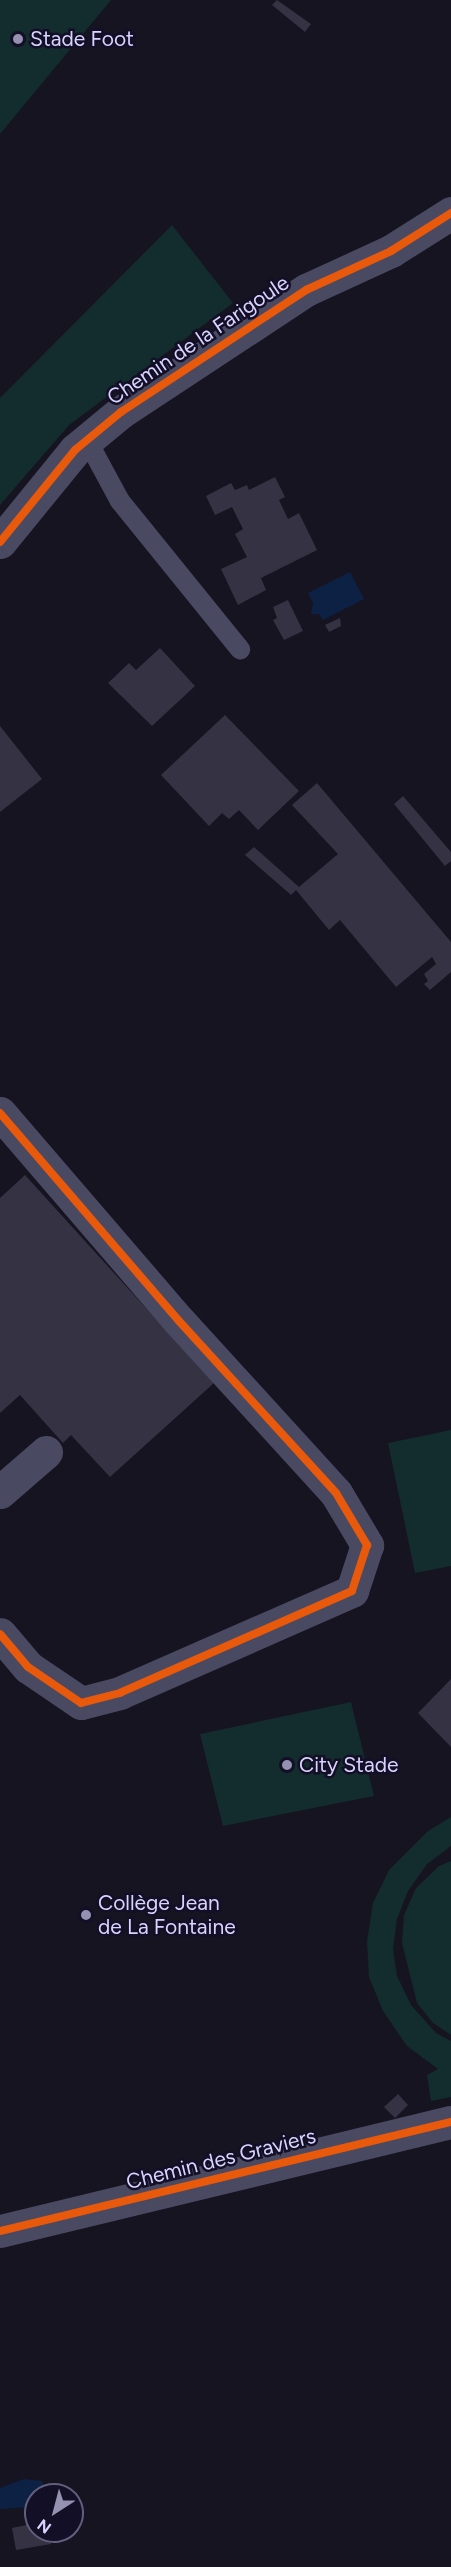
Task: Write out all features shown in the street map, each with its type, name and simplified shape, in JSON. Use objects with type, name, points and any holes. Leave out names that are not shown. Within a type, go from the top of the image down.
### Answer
[{"type":"street","name":"Chemin de la Farigoule","points":[[0,542],[87,440],[121,412],[306,290],[391,250],[451,213]]},
{"type":"street","points":[[0,1113],[179,1321],[336,1493],[367,1545],[352,1590],[120,1693],[81,1703],[28,1667],[0,1634]]},
{"type":"street","points":[[0,1492],[46,1452]]},
{"type":"street","name":"Chemin des Graviers","points":[[0,2231],[451,2122]]},
{"type":"lane","points":[[87,440],[120,501],[240,649]]},
{"type":"green space","points":[[0,0],[111,0],[0,134]]},
{"type":"green space","points":[[172,225],[233,303],[69,425],[0,505],[0,398]]},
{"type":"green space","points":[[451,1430],[451,1566],[415,1573],[388,1443]]},
{"type":"green space","name":"City Stade","points":[[351,1702],[374,1796],[223,1826],[200,1734]]},
{"type":"green space","points":[[451,1817],[451,1846],[427,1864],[408,1891],[397,1919],[393,1949],[397,1976],[411,2005],[436,2033],[451,2041],[451,2097],[431,2101],[427,2075],[438,2069],[407,2046],[383,2011],[369,1977],[367,1941],[373,1903],[389,1870],[428,1831]]},
{"type":"green space","points":[[451,1861],[451,2035],[433,2023],[417,2003],[402,1943],[404,1915],[416,1888],[439,1866]]},
{"type":"water","points":[[350,572],[364,599],[323,620],[319,614],[311,614],[313,603],[308,593]]},
{"type":"water","points":[[24,2479],[42,2481],[43,2483],[24,2483],[24,2507],[0,2509],[0,2488]]},
{"type":"building","points":[[277,0],[311,24],[305,32],[272,5]]},
{"type":"building","points":[[275,477],[285,497],[279,500],[288,519],[299,513],[317,550],[261,578],[266,590],[238,605],[221,569],[247,557],[235,534],[243,529],[232,507],[215,515],[206,496],[231,483],[235,490],[247,485],[249,490]]},
{"type":"building","points":[[288,600],[303,631],[284,640],[273,620],[277,618],[273,607]]},
{"type":"building","points":[[340,618],[341,626],[329,632],[325,625]]},
{"type":"building","points":[[160,648],[195,686],[152,726],[108,683],[129,663],[136,670]]},
{"type":"building","points":[[225,715],[299,791],[258,830],[239,810],[229,819],[222,813],[209,826],[161,775]]},
{"type":"building","points":[[0,726],[42,779],[0,812]]},
{"type":"building","points":[[317,783],[451,942],[451,972],[430,990],[424,984],[428,981],[424,974],[436,964],[432,957],[396,987],[340,920],[329,930],[296,890],[291,895],[245,855],[254,847],[299,887],[338,854],[292,805]]},
{"type":"building","points":[[403,796],[451,852],[451,861],[445,866],[394,804]]},
{"type":"building","points":[[25,1175],[214,1383],[110,1477],[71,1435],[63,1443],[20,1395],[0,1413],[0,1198]]},
{"type":"building","points":[[451,1679],[451,1747],[418,1713]]},
{"type":"building","points":[[398,2094],[408,2105],[395,2118],[384,2107]]},
{"type":"building","points":[[24,2526],[24,2543],[51,2544],[16,2550],[12,2528]]},
{"type":"cycle path","points":[[0,542],[75,450],[121,412],[306,290],[391,251],[451,213]]},
{"type":"cycle path","points":[[0,1113],[179,1321],[336,1493],[367,1545],[352,1591],[120,1693],[81,1703],[28,1667],[0,1634]]},
{"type":"cycle path","points":[[0,2231],[451,2122]]},
{"type":"place","name":"Stade Foot","points":[[18,39]]},
{"type":"place","name":"City Stade","points":[[287,1765]]},
{"type":"place","name":"Collège Jean de La Fontaine","points":[[86,1915]]}]
